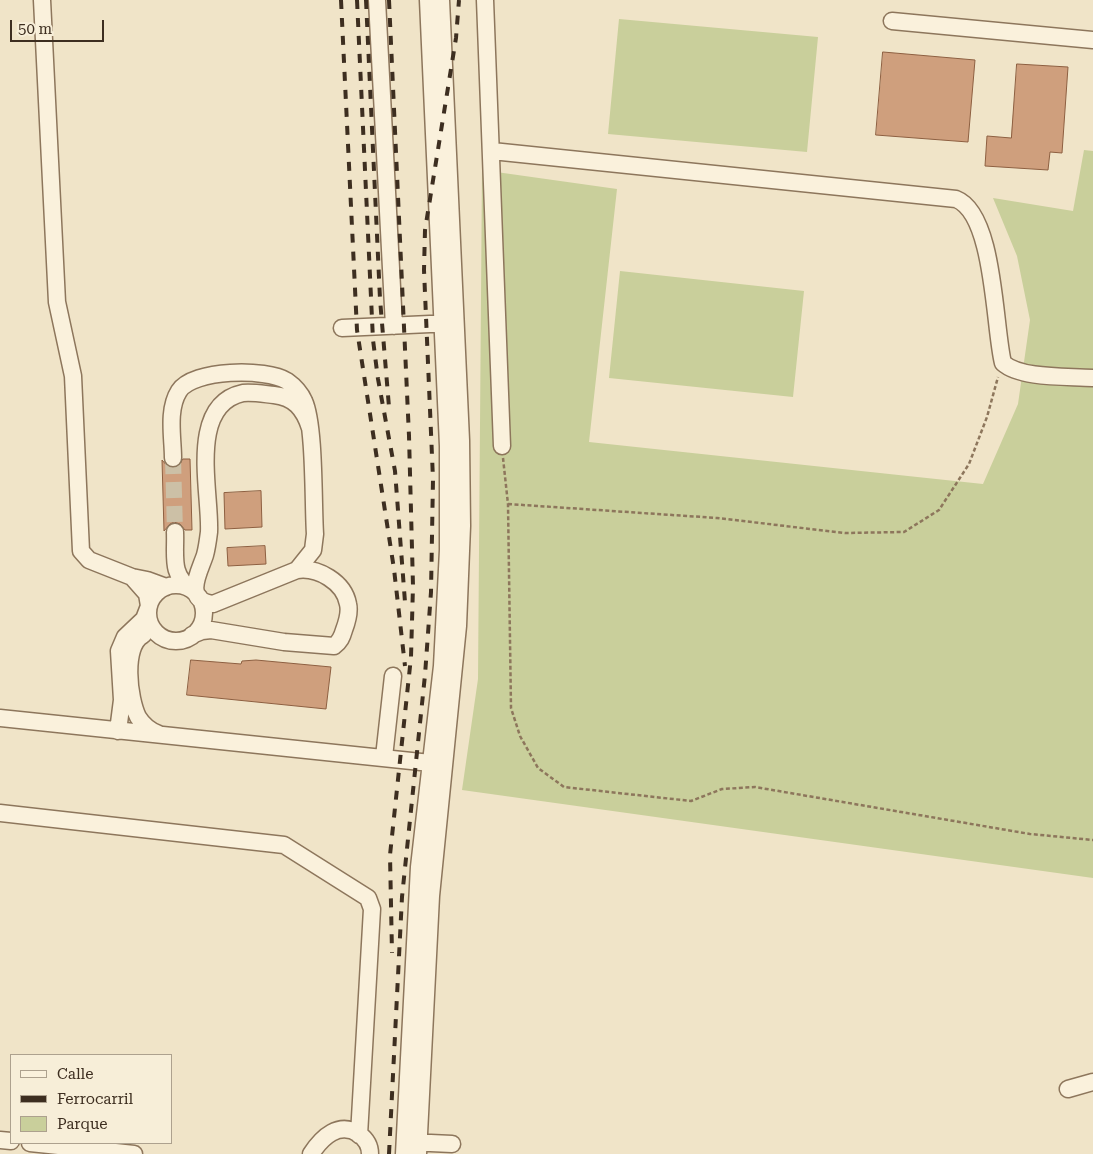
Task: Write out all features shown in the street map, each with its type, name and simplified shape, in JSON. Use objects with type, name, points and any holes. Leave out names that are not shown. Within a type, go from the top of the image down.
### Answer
[{"type":"lane","points":[[42,0],[57,302],[73,376],[81,551],[89,560],[132,577],[166,587],[183,586],[194,592],[202,603],[203,620],[199,629],[192,635],[184,640],[164,638],[152,633],[139,637],[131,649],[129,669],[138,717],[148,729],[166,736]]},
{"type":"lane","points":[[377,0],[394,326]]},
{"type":"lane","points":[[428,0],[449,323]]},
{"type":"lane","points":[[441,0],[449,323],[448,550],[438,764],[419,867],[411,1148],[452,1144]]},
{"type":"lane","points":[[485,0],[502,446]]},
{"type":"lane","points":[[892,21],[1093,40]]},
{"type":"lane","points":[[492,151],[853,188],[964,202],[972,214],[983,241],[991,272],[1003,363],[1010,370],[1023,373],[1093,378]]},
{"type":"lane","points":[[342,328],[449,323]]},
{"type":"lane","points":[[173,458],[172,418],[175,400],[183,386],[197,379],[227,374],[260,374],[279,378],[292,386],[304,400],[310,428],[314,542],[309,558],[297,570]]},
{"type":"lane","points":[[194,592],[194,582],[205,555],[209,532],[207,435],[216,412],[229,400],[245,393],[281,396],[300,407],[310,428]]},
{"type":"lane","points":[[175,532],[176,574],[179,580],[208,603],[219,602],[297,570],[307,568],[320,572],[337,586],[347,599],[349,605],[348,620],[340,640],[334,646],[284,642],[211,630],[192,635]]},
{"type":"lane","points":[[132,577],[147,594],[151,625],[164,638]]},
{"type":"lane","points":[[118,731],[122,700],[119,651],[125,637],[144,619],[153,598],[166,587]]},
{"type":"lane","points":[[384,757],[393,676]]},
{"type":"lane","points":[[0,718],[438,764]]},
{"type":"lane","points":[[0,813],[284,845],[368,898],[372,909],[359,1135]]},
{"type":"lane","points":[[1068,1089],[1093,1082]]},
{"type":"lane","points":[[312,1154],[323,1139],[335,1130],[349,1130],[359,1135],[368,1144],[370,1154]]},
{"type":"lane","points":[[39,1144],[134,1154]]},
{"type":"path","points":[[508,504],[717,518],[845,533],[904,532],[939,510],[969,464],[987,417],[1003,363]]},
{"type":"path","points":[[502,446],[508,504],[511,708],[520,736],[538,768],[564,787],[691,801],[722,788],[738,786],[755,787],[1030,834],[1093,840]]},
{"type":"green space","points":[[619,19],[818,37],[807,152],[608,134]]},
{"type":"green space","points":[[1084,150],[1093,151],[1093,878],[462,790],[478,679],[482,170],[617,189],[589,442],[983,484],[1018,404],[1030,320],[1017,256],[993,198],[1073,211]]},
{"type":"green space","points":[[620,271],[804,291],[793,397],[609,378]]},
{"type":"building","points":[[883,52],[975,60],[968,142],[876,135]]},
{"type":"building","points":[[1017,64],[1068,67],[1062,153],[1050,152],[1048,170],[985,166],[987,136],[1011,138]]},
{"type":"building","points":[[183,459],[190,459],[192,530],[185,530],[180,524],[174,522],[164,531],[162,460],[168,467],[173,468],[179,466]]},
{"type":"building","points":[[261,491],[262,527],[225,529],[224,493]]},
{"type":"building","points":[[265,546],[266,564],[228,566],[227,548]]},
{"type":"building","points":[[191,660],[241,664],[242,661],[256,660],[331,667],[326,709],[187,695]]},
{"type":"tunnel","points":[[173,458],[175,532]]},
{"type":"railway","points":[[341,0],[357,330],[394,569],[405,666]]},
{"type":"railway","points":[[357,0],[373,340],[378,379],[395,471],[405,602]]},
{"type":"railway","points":[[366,0],[380,299],[389,407]]},
{"type":"railway","points":[[389,0],[409,436],[413,586],[411,657],[390,855],[392,953]]},
{"type":"railway","points":[[389,1154],[402,897],[425,675],[431,592],[433,479],[424,270],[425,230],[456,38],[459,0]]}]
